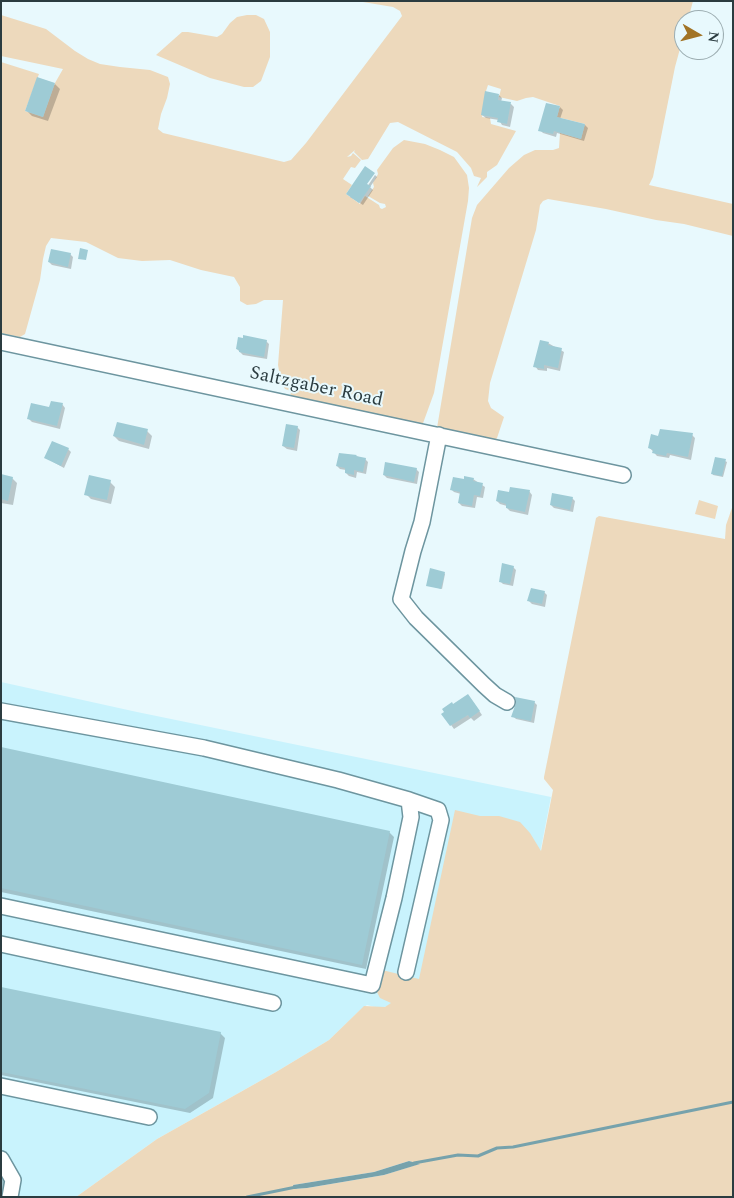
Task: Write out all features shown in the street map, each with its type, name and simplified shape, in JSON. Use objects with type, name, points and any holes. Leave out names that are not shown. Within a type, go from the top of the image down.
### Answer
[{"type":"street","name":"Saltzgaber Road","points":[[1,342],[623,475]]},
{"type":"street","points":[[440,435],[422,522],[412,551],[401,599],[416,618],[495,696],[507,702]]},
{"type":"street","points":[[1,711],[204,748],[338,780],[438,810],[441,820],[406,972]]},
{"type":"street","points":[[1,906],[372,985],[388,924],[411,817],[409,800]]},
{"type":"street","points":[[1,944],[273,1002]]},
{"type":"street","points":[[1,1086],[149,1117]]},
{"type":"street","points":[[1,1159],[13,1180],[10,1197]]},
{"type":"shaded area","points":[[357,1],[693,1],[691,10],[674,10],[674,60],[677,60],[653,177],[649,185],[733,204],[733,236],[684,224],[606,209],[548,199],[543,201],[540,205],[536,230],[490,383],[488,401],[491,408],[504,417],[497,438],[493,442],[437,428],[472,218],[477,205],[509,168],[524,155],[535,150],[559,148],[560,133],[581,139],[585,124],[557,117],[560,106],[533,97],[517,101],[499,97],[501,89],[488,85],[482,117],[490,118],[491,124],[516,131],[497,165],[487,172],[487,177],[477,187],[481,178],[474,176],[471,168],[457,152],[398,122],[390,123],[368,159],[362,160],[354,152],[355,150],[347,157],[353,153],[361,160],[355,168],[351,167],[343,179],[352,185],[346,194],[360,204],[365,196],[382,209],[386,207],[385,204],[368,196],[374,187],[373,183],[378,174],[377,170],[393,148],[404,140],[425,144],[454,157],[467,175],[468,201],[434,393],[422,426],[290,399],[291,391],[285,389],[281,382],[278,365],[283,300],[264,300],[256,304],[247,305],[240,301],[240,287],[234,277],[201,270],[170,260],[142,261],[118,258],[86,242],[51,238],[46,246],[40,280],[25,334],[20,337],[1,333],[1,62],[39,74],[25,111],[43,117],[55,83],[63,69],[1,56],[1,15],[46,29],[75,51],[100,64],[150,70],[168,77],[170,84],[158,129],[163,133],[284,162],[291,160],[306,143],[402,16],[400,11],[393,7]]},
{"type":"shaded area","points":[[256,15],[264,19],[270,32],[270,57],[261,81],[253,87],[244,87],[210,78],[156,55],[182,32],[217,37],[237,17]]},
{"type":"shaded area","points":[[699,500],[718,506],[715,519],[695,514]]},
{"type":"shaded area","points":[[733,505],[733,1197],[76,1197],[157,1139],[329,1040],[364,1006],[385,1007],[391,1003],[380,998],[377,992],[382,970],[419,979],[455,810],[480,816],[499,816],[520,822],[530,833],[541,851],[553,790],[544,777],[596,518],[599,516],[725,539],[726,525]],"holes":[[[409,1161],[419,1164],[384,1175],[307,1188],[294,1189],[293,1185],[374,1172]]]},
{"type":"shaded area","points":[[1,682],[137,712],[551,797],[521,951],[385,1007],[367,1005],[329,1040],[157,1139],[76,1197],[1,1197]]},
{"type":"shaded area","points":[[409,1161],[420,1164],[384,1175],[307,1188],[294,1189],[293,1185],[374,1172]]},
{"type":"building","points":[[37,77],[55,83],[43,117],[25,111]]},
{"type":"building","points":[[485,91],[499,94],[498,100],[511,102],[507,124],[497,122],[498,118],[481,115]]},
{"type":"building","points":[[546,103],[560,106],[557,117],[585,124],[581,139],[554,131],[553,134],[538,131]]},
{"type":"building","points":[[365,166],[375,173],[367,184],[371,186],[359,203],[346,194]]},
{"type":"building","points":[[80,248],[88,250],[86,260],[78,259]]},
{"type":"building","points":[[51,249],[71,253],[68,267],[48,262]]},
{"type":"building","points":[[243,335],[267,340],[264,357],[239,352],[236,349],[238,337],[243,338]]},
{"type":"building","points":[[540,340],[549,342],[548,345],[562,348],[558,368],[544,365],[544,369],[533,367]]},
{"type":"building","points":[[51,401],[63,403],[57,426],[27,419],[31,403],[49,407]]},
{"type":"building","points":[[117,422],[148,429],[144,445],[113,436]]},
{"type":"building","points":[[286,424],[298,426],[294,448],[282,446]]},
{"type":"building","points":[[660,429],[693,433],[688,457],[667,453],[666,456],[652,453],[653,450],[648,448],[651,434],[658,436]]},
{"type":"building","points":[[52,441],[69,448],[61,466],[44,458]]},
{"type":"building","points":[[339,453],[366,458],[363,472],[354,470],[354,475],[345,473],[345,468],[336,466]]},
{"type":"building","points":[[715,457],[726,459],[722,476],[711,474]]},
{"type":"building","points":[[385,462],[417,468],[414,482],[383,475]]},
{"type":"building","points":[[1,474],[13,477],[8,501],[1,499]]},
{"type":"building","points":[[89,475],[111,480],[107,500],[84,495]]},
{"type":"building","points":[[464,476],[474,478],[473,481],[483,483],[480,496],[474,495],[472,506],[458,503],[460,492],[450,490],[453,477],[464,479]]},
{"type":"building","points":[[510,487],[530,490],[525,512],[506,508],[506,504],[496,501],[498,490],[509,492]]},
{"type":"building","points":[[552,493],[573,497],[570,510],[550,505]]},
{"type":"building","points":[[502,563],[514,566],[510,584],[499,582]]},
{"type":"building","points":[[430,568],[445,572],[441,589],[426,586]]},
{"type":"building","points":[[531,588],[545,591],[542,604],[527,601]]},
{"type":"building","points":[[468,694],[480,711],[470,718],[468,715],[450,726],[441,714],[444,712],[442,709]]},
{"type":"building","points":[[515,697],[535,701],[531,721],[511,717],[516,703]]},
{"type":"building","points":[[1,747],[390,831],[362,965],[1,888]]},
{"type":"building","points":[[1,987],[221,1032],[209,1093],[185,1109],[1,1072]]},
{"type":"waterway","points":[[414,1163],[458,1155],[478,1156],[497,1148],[513,1147],[733,1102]]},
{"type":"waterway","points":[[247,1197],[296,1187]]}]
